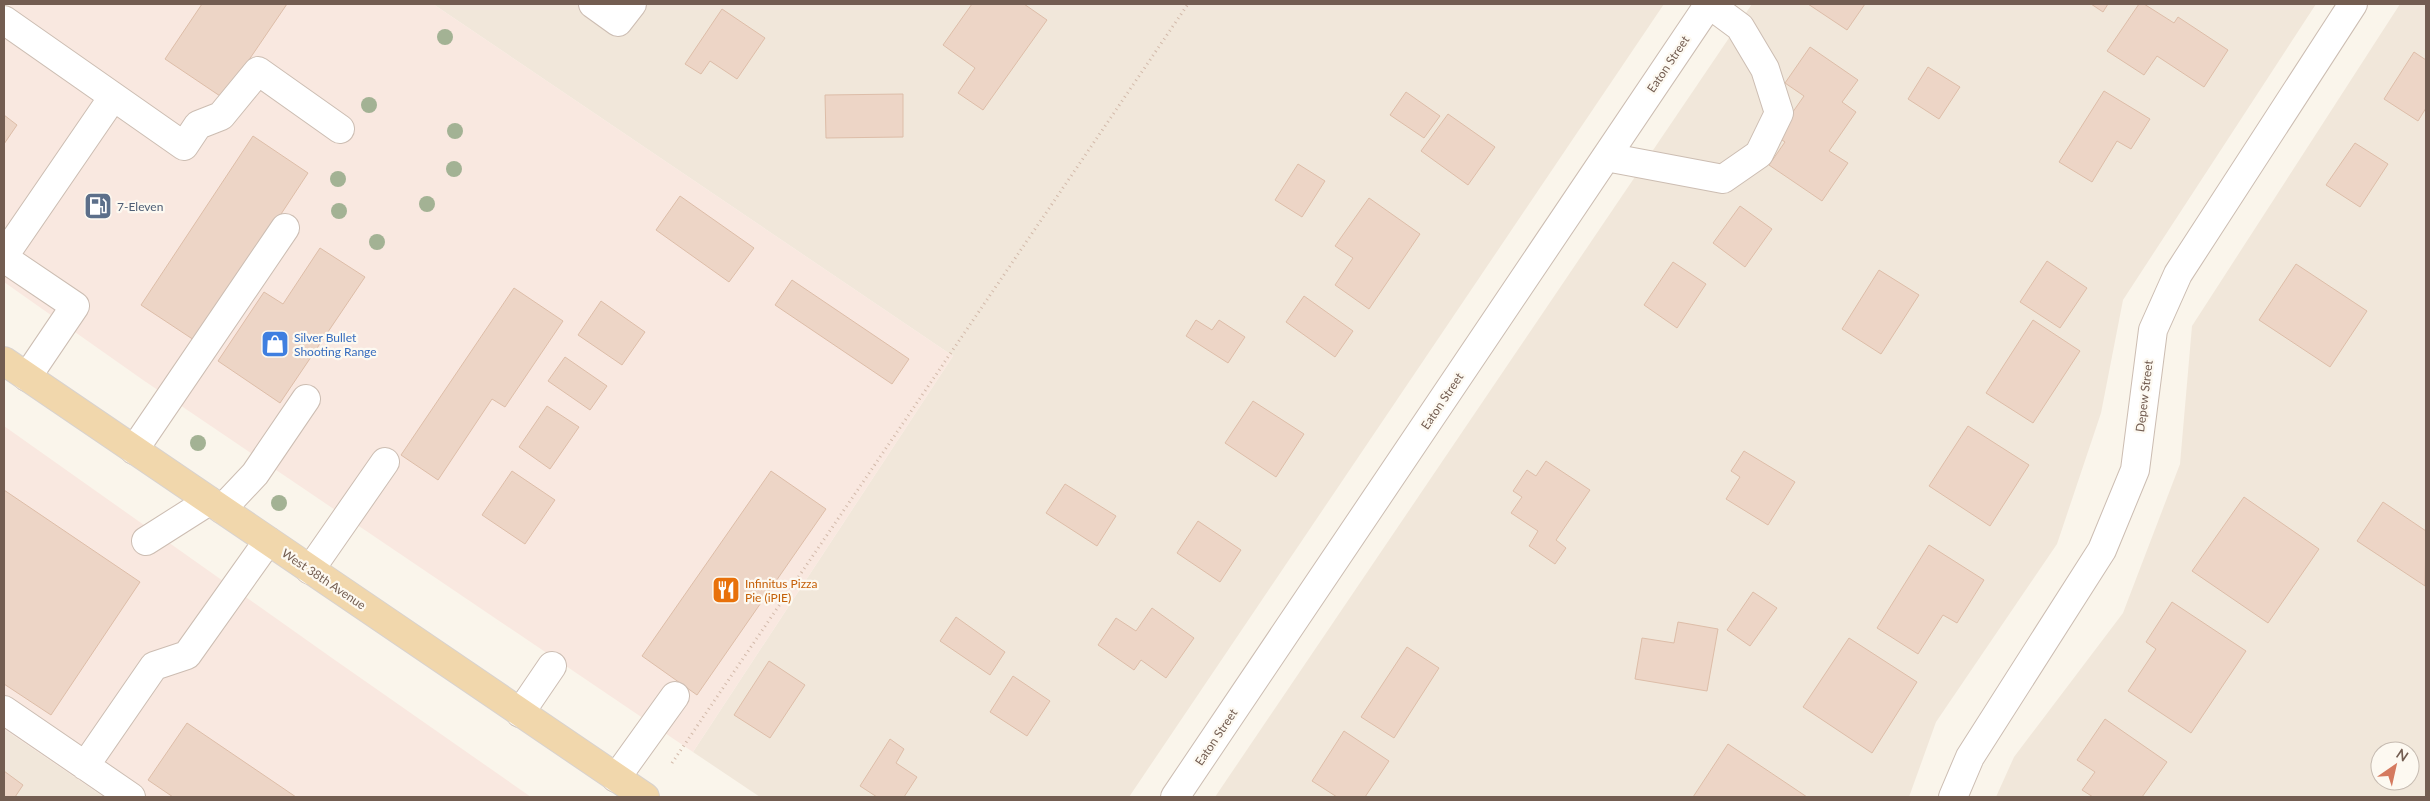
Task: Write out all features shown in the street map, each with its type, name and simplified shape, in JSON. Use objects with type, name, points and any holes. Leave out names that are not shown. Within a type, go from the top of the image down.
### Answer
[{"type":"main road","name":"West 38th Avenue","points":[[4,361],[633,791]]},
{"type":"street","points":[[593,4],[618,22],[632,4]]},
{"type":"street","points":[[1606,157],[1723,179],[1759,154],[1780,113],[1765,69],[1740,27],[1709,4]]},
{"type":"street","name":"Eaton Street","points":[[1175,797],[1709,4]]},
{"type":"street","name":"Depew Street","points":[[1953,797],[1970,757],[2102,550],[2134,470],[2152,330],[2178,274],[2353,4]]},
{"type":"street","points":[[4,20],[184,146],[198,125],[220,116],[258,71],[340,128]]},
{"type":"street","points":[[28,377],[76,306],[4,257],[113,97]]},
{"type":"street","points":[[134,450],[285,228]]},
{"type":"street","points":[[146,541],[215,505],[256,474],[306,400]]},
{"type":"street","points":[[310,570],[385,462]]},
{"type":"street","points":[[85,766],[154,666],[186,655],[268,541]]},
{"type":"street","points":[[520,713],[552,666]]},
{"type":"street","points":[[633,791],[675,696]]},
{"type":"street","points":[[4,710],[131,797]]},
{"type":"path","points":[[672,763],[1188,4]]},
{"type":"shaded area","points":[[11,4],[433,4],[953,356],[693,752],[143,380],[4,282],[4,15]]},
{"type":"shaded area","points":[[433,4],[1664,4],[1129,797],[760,797],[693,752],[953,356]]},
{"type":"shaded area","points":[[1752,4],[2316,4],[2123,300],[2101,413],[2057,544],[1936,722],[1909,797],[1215,797]]},
{"type":"shaded area","points":[[2400,4],[2426,4],[2426,797],[1996,797],[2014,757],[2123,613],[2180,464],[2192,326]]},
{"type":"shaded area","points":[[4,426],[531,797],[104,797],[4,729]]},
{"type":"shaded area","points":[[4,729],[104,797],[4,797]]},
{"type":"building","points":[[202,4],[287,4],[223,98],[165,59]]},
{"type":"building","points":[[972,4],[1024,4],[1047,20],[983,110],[958,93],[975,68],[943,45]]},
{"type":"building","points":[[1808,4],[1865,4],[1847,30]]},
{"type":"building","points":[[2091,4],[2108,4],[2103,12]]},
{"type":"building","points":[[2139,4],[2144,4],[2174,23],[2178,17],[2228,50],[2204,87],[2157,56],[2144,75],[2107,51]]},
{"type":"building","points":[[722,9],[765,38],[737,79],[710,61],[701,74],[685,64]]},
{"type":"building","points":[[1810,47],[1858,80],[1842,102],[1856,112],[1829,151],[1848,163],[1822,201],[1769,165],[1785,142],[1776,136],[1804,96],[1785,83]]},
{"type":"building","points":[[2414,52],[2426,60],[2426,108],[2418,121],[2384,99]]},
{"type":"building","points":[[1928,67],[1960,87],[1939,119],[1908,99]]},
{"type":"building","points":[[2104,91],[2150,119],[2131,149],[2117,141],[2092,182],[2059,162]]},
{"type":"building","points":[[1406,92],[1440,116],[1424,138],[1390,115]]},
{"type":"building","points":[[903,94],[903,137],[826,138],[825,95]]},
{"type":"building","points":[[1448,114],[1495,147],[1468,185],[1421,151]]},
{"type":"building","points":[[4,115],[17,125],[4,144]]},
{"type":"building","points":[[253,136],[308,173],[197,342],[141,305]]},
{"type":"building","points":[[2355,143],[2388,164],[2360,207],[2326,185]]},
{"type":"building","points":[[1298,164],[1325,181],[1302,217],[1275,200]]},
{"type":"building","points":[[680,196],[754,248],[729,282],[656,230]]},
{"type":"building","points":[[1369,198],[1420,234],[1369,309],[1335,285],[1353,258],[1335,246]]},
{"type":"building","points":[[1740,206],[1772,229],[1745,267],[1713,243]]},
{"type":"building","points":[[320,248],[365,277],[280,403],[218,361],[264,292],[283,304]]},
{"type":"building","points":[[2047,261],[2087,288],[2060,328],[2020,302]]},
{"type":"building","points":[[1673,262],[1706,284],[1677,328],[1644,305]]},
{"type":"building","points":[[2296,264],[2367,311],[2330,367],[2259,320]]},
{"type":"building","points":[[1879,270],[1919,295],[1881,354],[1842,329]]},
{"type":"building","points":[[792,280],[909,359],[892,384],[775,305]]},
{"type":"building","points":[[514,288],[563,321],[505,407],[492,399],[438,480],[401,455]]},
{"type":"building","points":[[1304,296],[1353,331],[1335,357],[1286,322]]},
{"type":"building","points":[[601,301],[645,332],[622,365],[578,335]]},
{"type":"building","points":[[1196,320],[1212,330],[1219,320],[1245,337],[1228,363],[1186,336]]},
{"type":"building","points":[[2033,320],[2080,351],[2033,423],[1986,393]]},
{"type":"building","points":[[565,357],[607,386],[590,410],[548,381]]},
{"type":"building","points":[[1253,401],[1304,434],[1276,477],[1225,443]]},
{"type":"building","points":[[547,406],[579,427],[550,469],[519,447]]},
{"type":"building","points":[[1968,426],[2029,465],[1990,526],[1929,486]]},
{"type":"building","points":[[1744,451],[1795,482],[1768,525],[1726,499],[1740,477],[1731,471]]},
{"type":"building","points":[[1546,461],[1590,490],[1556,540],[1566,548],[1555,564],[1529,546],[1538,531],[1511,513],[1522,497],[1513,491],[1527,470],[1536,476]]},
{"type":"building","points":[[512,471],[555,500],[525,544],[482,515]]},
{"type":"building","points":[[771,471],[826,509],[697,695],[642,656]]},
{"type":"building","points":[[1065,484],[1116,516],[1097,546],[1046,513]]},
{"type":"building","points":[[4,490],[140,582],[51,715],[4,684]]},
{"type":"building","points":[[2244,497],[2319,549],[2268,623],[2192,571]]},
{"type":"building","points":[[2383,502],[2426,531],[2425,586],[2357,541]]},
{"type":"building","points":[[1198,521],[1241,550],[1220,582],[1177,553]]},
{"type":"building","points":[[1929,545],[1984,580],[1957,623],[1943,615],[1918,654],[1877,628]]},
{"type":"building","points":[[1753,592],[1777,608],[1750,646],[1727,630]]},
{"type":"building","points":[[2172,602],[2246,651],[2191,733],[2128,691],[2156,649],[2146,642]]},
{"type":"building","points":[[1152,608],[1194,638],[1166,678],[1141,660],[1134,670],[1098,645],[1116,618],[1136,631]]},
{"type":"building","points":[[956,617],[1005,652],[990,675],[940,641]]},
{"type":"building","points":[[1678,622],[1718,629],[1707,691],[1635,679],[1642,638],[1674,643]]},
{"type":"building","points":[[1849,638],[1917,682],[1872,753],[1803,707]]},
{"type":"building","points":[[1407,647],[1439,668],[1394,738],[1361,717]]},
{"type":"building","points":[[769,661],[805,685],[770,738],[734,715]]},
{"type":"building","points":[[1013,676],[1050,701],[1027,736],[990,712]]},
{"type":"building","points":[[2105,719],[2167,762],[2142,797],[2093,797],[2082,790],[2095,772],[2077,760]]},
{"type":"building","points":[[187,723],[296,797],[173,797],[148,780]]},
{"type":"building","points":[[1344,731],[1389,761],[1365,797],[1337,797],[1312,781]]},
{"type":"building","points":[[890,739],[904,749],[896,763],[917,777],[904,797],[877,797],[860,786]]},
{"type":"building","points":[[1728,744],[1807,797],[1693,797]]},
{"type":"building","points":[[4,771],[23,785],[15,797],[4,797]]},
{"type":"place","name":"7-Eleven","points":[[98,206]]},
{"type":"place","name":"Silver Bullet Shooting Range","points":[[275,344]]},
{"type":"place","name":"Infinitus Pizza Pie (iPIE)","points":[[726,590]]}]
